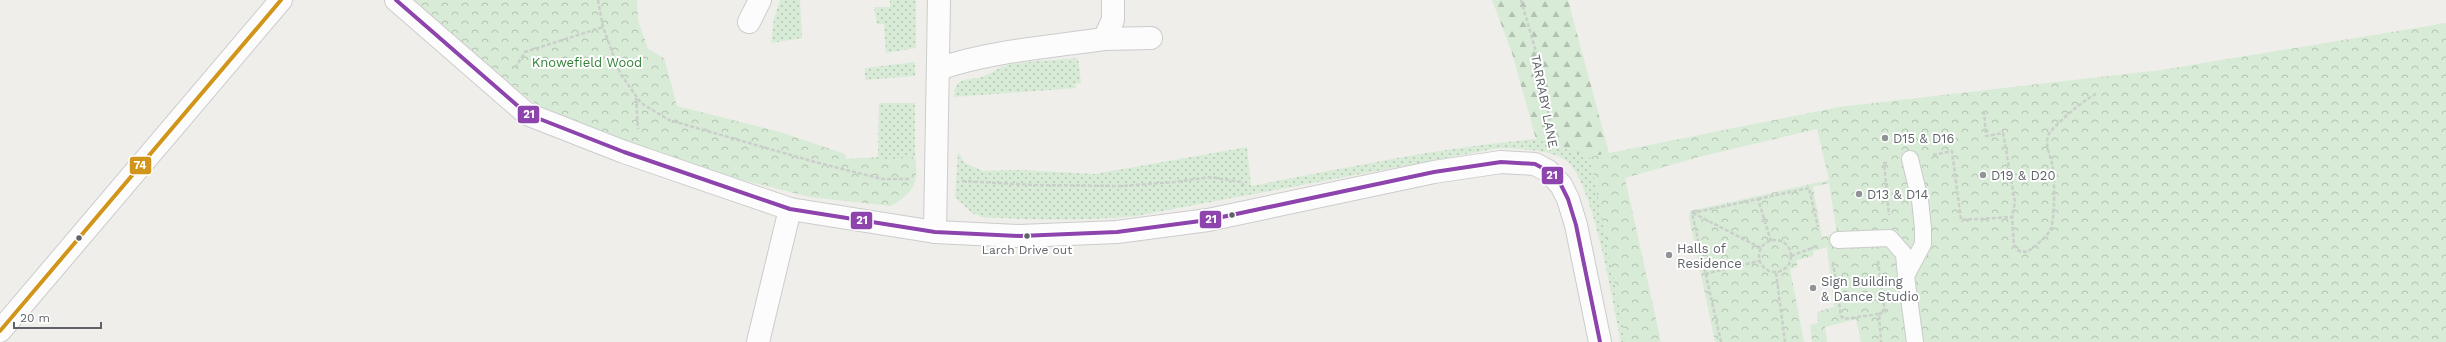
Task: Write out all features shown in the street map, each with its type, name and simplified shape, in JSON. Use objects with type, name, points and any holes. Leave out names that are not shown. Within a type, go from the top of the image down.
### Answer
[{"type":"street","points":[[0,331],[281,0]]},
{"type":"street","points":[[396,0],[527,114],[624,152],[790,209],[935,232],[1020,236],[1117,232],[1208,220],[1434,172],[1501,162],[1535,164],[1548,172],[1560,184],[1568,199],[1576,225],[1600,342]]},
{"type":"street","points":[[749,22],[760,0]]},
{"type":"street","points":[[935,232],[939,0]]},
{"type":"street","points":[[1104,39],[1113,20],[1113,0]]},
{"type":"street","points":[[938,69],[960,61],[997,54],[1104,39],[1151,38]]},
{"type":"street","points":[[758,342],[790,209]]},
{"type":"lane","points":[[1906,276],[1923,244],[1920,200],[1910,159]]},
{"type":"lane","points":[[1838,240],[1875,236],[1890,238],[1898,246],[1904,254],[1915,342]]},
{"type":"path","points":[[598,0],[603,27],[620,73],[636,98],[669,120],[815,162],[882,179],[937,179],[1033,185],[1121,186],[1210,177],[1241,182],[1267,207]]},
{"type":"path","name":"TARRABY LANE","points":[[1521,0],[1538,59],[1560,184]]},
{"type":"path","points":[[500,90],[525,52],[603,27]]},
{"type":"path","points":[[1984,111],[1986,136],[2003,132],[2015,202],[2012,219],[2014,245],[2019,251],[2027,252],[2038,244],[2051,228],[2054,197],[2052,164],[2047,148],[2047,138],[2050,132],[2078,104],[2096,94]]},
{"type":"path","points":[[1692,212],[1809,188],[1819,230]]},
{"type":"path","points":[[1758,199],[1772,241]]},
{"type":"path","points":[[1692,212],[1761,248]]},
{"type":"path","points":[[1692,212],[1721,342]]},
{"type":"path","points":[[1961,220],[2012,217],[2012,219]]},
{"type":"path","points":[[1833,260],[1841,316],[1844,319],[1885,312],[1875,236]]},
{"type":"path","points":[[1777,240],[1786,245],[1792,256],[1789,265],[1776,273],[1766,270],[1759,261],[1761,248],[1772,241],[1777,240]]},
{"type":"path","points":[[1792,256],[1822,244]]},
{"type":"path","points":[[1706,274],[1759,261]]},
{"type":"path","points":[[1776,273],[1785,342]]},
{"type":"path","points":[[1879,314],[1881,342]]},
{"type":"green space","name":"Knowefield Wood","points":[[408,0],[637,0],[638,20],[648,49],[664,58],[677,106],[780,132],[845,154],[846,159],[878,157],[883,161],[915,157],[915,181],[910,191],[891,206],[810,197],[727,176],[549,114],[480,61]]},
{"type":"green space","points":[[780,0],[800,0],[802,38],[771,43],[774,19]]},
{"type":"green space","points":[[890,0],[916,0],[916,48],[886,53],[884,24],[877,24],[874,7],[890,7]]},
{"type":"green space","points":[[1492,0],[1568,0],[1609,153],[1590,157],[1536,139],[1512,53]]},
{"type":"green space","points":[[2446,23],[2446,342],[1861,342],[1856,319],[1825,327],[1827,342],[1812,342],[1810,325],[1818,323],[1817,312],[1834,307],[1827,247],[1813,251],[1813,256],[1797,260],[1797,267],[1790,269],[1804,342],[1715,342],[1689,218],[1690,211],[1829,180],[1817,129],[1699,157],[1625,178],[1661,342],[1626,342],[1590,157],[1839,107],[2161,70]],"holes":[[[1829,183],[1837,234],[1822,237],[1813,187]]]},
{"type":"green space","points":[[1078,58],[1081,83],[1075,84],[1076,88],[954,97],[955,90],[959,82],[985,76],[1004,66],[1029,62]]},
{"type":"green space","points":[[915,62],[915,76],[865,80],[865,68]]},
{"type":"green space","points":[[879,103],[915,103],[915,157],[883,161],[878,157]]},
{"type":"green space","points":[[1536,139],[1590,157],[1628,342],[1621,342],[1608,275],[1586,194],[1577,174],[1567,161],[1561,157],[1544,152],[1525,149],[1499,148],[1136,216],[1117,218],[1059,220],[982,217],[972,213],[955,197],[958,152],[965,163],[983,171],[1020,170],[1095,174],[1247,147],[1251,186],[1357,165],[1464,147]]},
{"type":"transit line","name":"74","points":[[0,331],[281,0]]},
{"type":"transit line","name":"21","points":[[396,0],[527,114],[624,152],[790,209],[935,232],[1020,236],[1117,232],[1208,220],[1434,172],[1501,162],[1535,164],[1548,171],[1561,185],[1568,199],[1576,225],[1600,342]]},
{"type":"place","name":"D15 & D16","points":[[1885,138]]},
{"type":"place","name":"D19 & D20","points":[[1983,175]]},
{"type":"place","name":"D13 & D14","points":[[1859,194]]},
{"type":"place","name":"Larch Drive out","points":[[1027,236]]},
{"type":"place","name":"Halls of Residence","points":[[1669,255]]},
{"type":"place","name":"Sign Building & Dance Studio","points":[[1813,288]]}]
